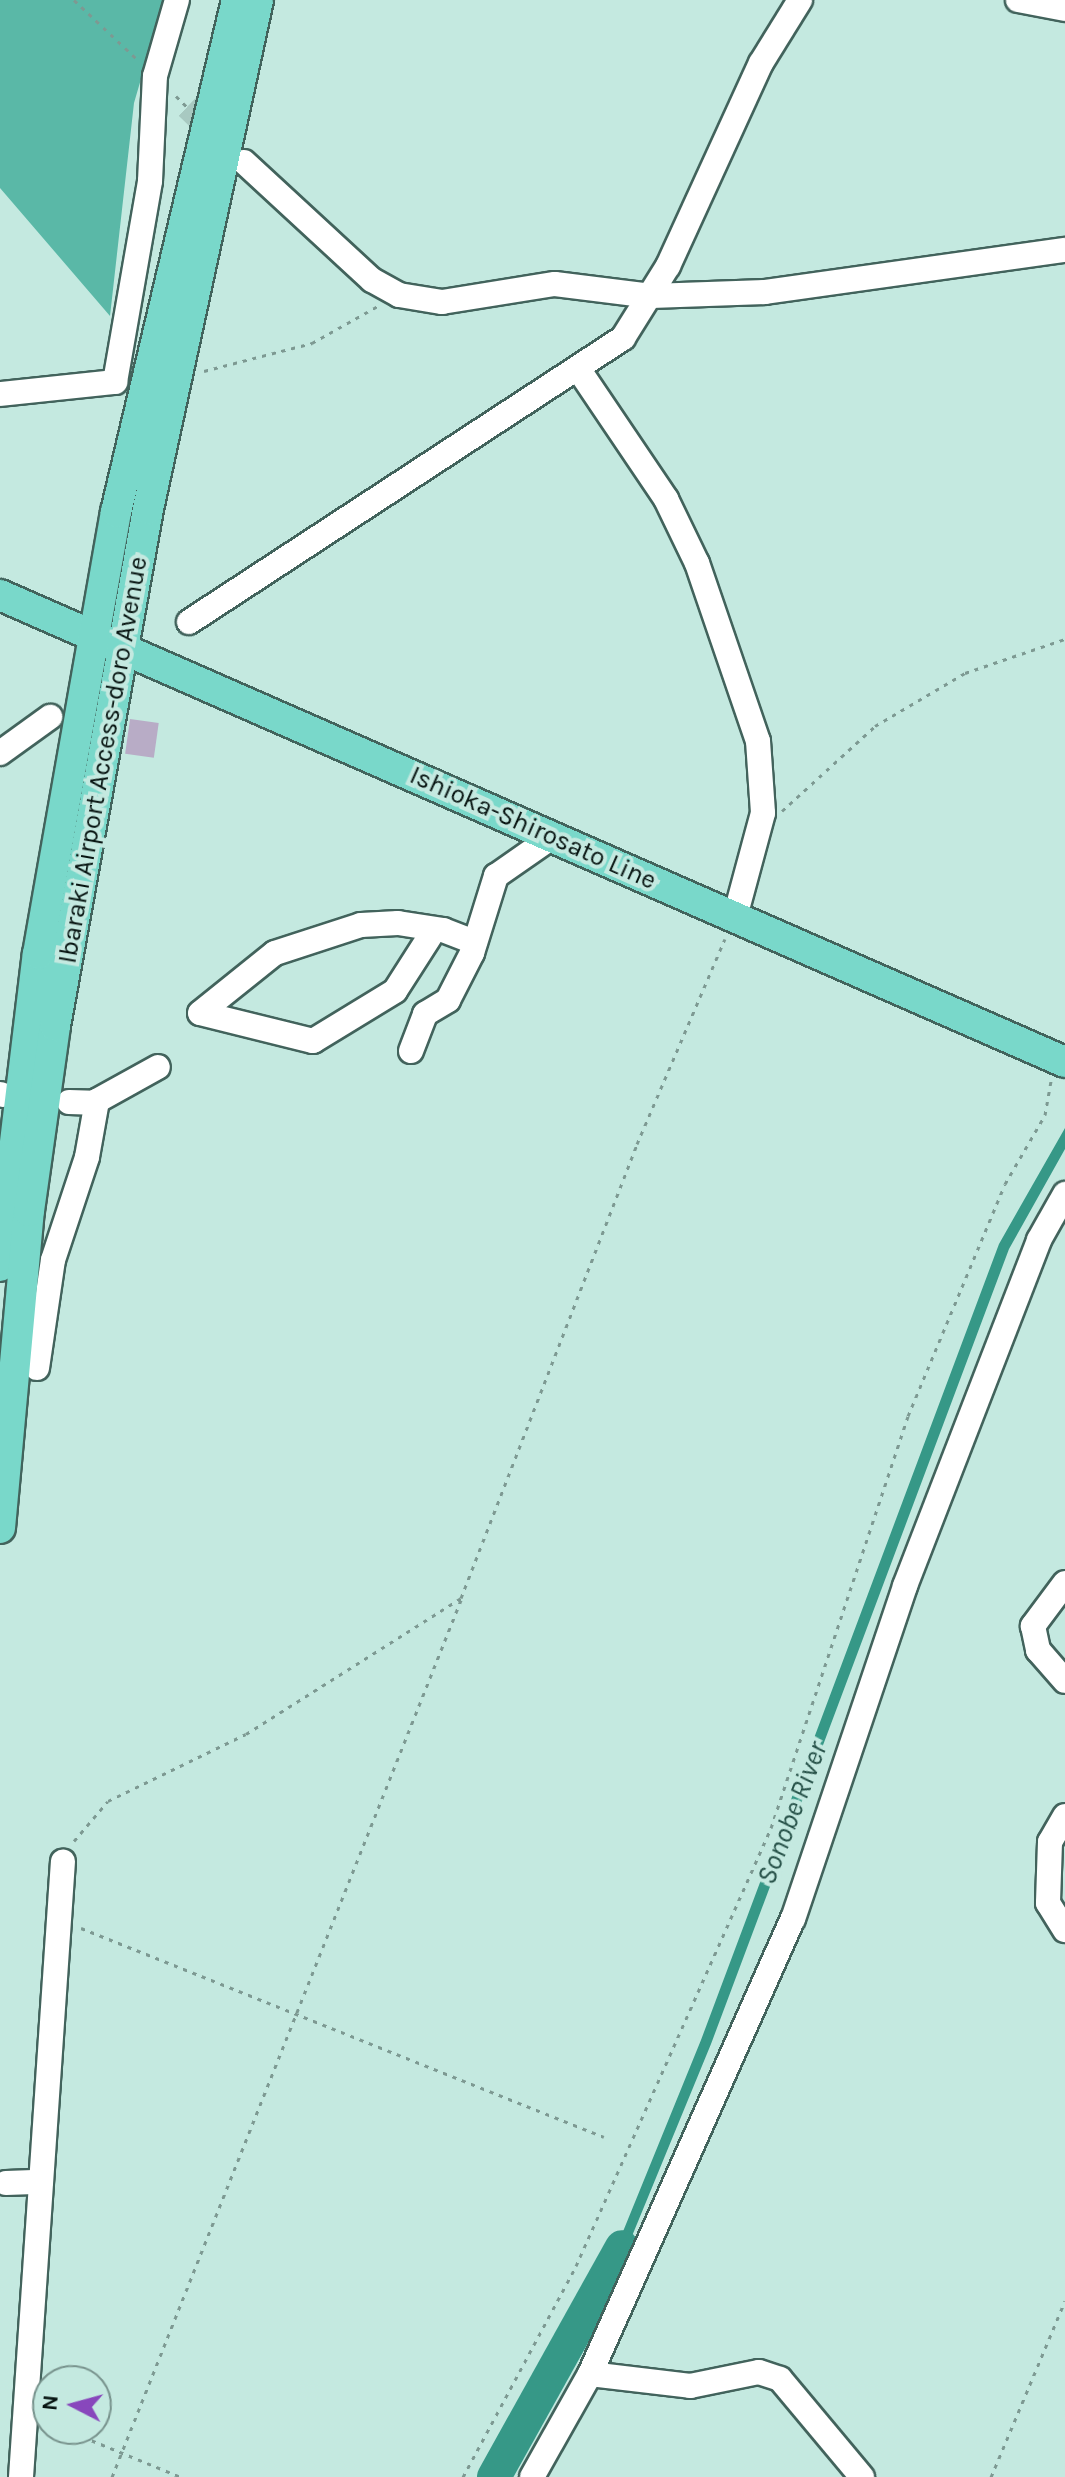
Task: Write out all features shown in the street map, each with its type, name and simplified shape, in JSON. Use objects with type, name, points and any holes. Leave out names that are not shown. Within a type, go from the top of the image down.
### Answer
[{"type":"main road","name":"Ibaraki Airport Access-doro Avenue","points":[[0,1266],[38,954],[94,637],[140,397],[237,0]]},
{"type":"main road","name":"Ibaraki Airport Access-doro Avenue","points":[[0,1528],[29,1211],[122,649],[258,0]]},
{"type":"main road","name":"Ishioka-Shirosato Line","points":[[0,595],[735,917],[1058,1069]]},
{"type":"street","points":[[0,394],[115,382],[150,181],[155,76],[177,0]]},
{"type":"street","points":[[189,622],[579,370],[623,338],[651,296],[761,63],[800,0]]},
{"type":"street","points":[[1018,0],[1065,9]]},
{"type":"street","points":[[244,162],[372,280],[399,295],[460,303],[555,284],[651,296],[866,281],[1065,250]]},
{"type":"street","points":[[579,370],[666,499],[697,563],[758,741],[763,813],[735,917]]},
{"type":"street","points":[[0,753],[50,717]]},
{"type":"street","points":[[411,1051],[425,1014],[448,1000],[475,942],[496,876],[552,837]]},
{"type":"street","points":[[434,930],[395,991],[313,1041],[200,1013],[275,953],[361,925],[434,930],[475,942]]},
{"type":"street","points":[[69,1102],[97,1101],[158,1067]]},
{"type":"street","points":[[37,1368],[53,1260],[87,1157],[97,1101]]},
{"type":"street","points":[[532,2477],[590,2374],[793,1919],[905,1586],[1039,1240],[1065,1194]]},
{"type":"street","points":[[1065,1583],[1033,1626],[1038,1650],[1065,1681]]},
{"type":"street","points":[[1065,1816],[1050,1842],[1048,1903],[1065,1930]]},
{"type":"street","points":[[21,2477],[63,1861]]},
{"type":"street","points":[[6,2183],[41,2182]]},
{"type":"street","points":[[590,2374],[690,2386],[759,2372],[780,2379],[862,2477]]},
{"type":"path","points":[[74,0],[187,107]]},
{"type":"path","points":[[204,371],[312,343],[399,295]]},
{"type":"path","points":[[763,813],[787,808],[875,726],[965,673],[1065,639]]},
{"type":"path","points":[[112,2477],[461,1598],[637,1144],[735,917]]},
{"type":"path","points":[[463,2477],[576,2266],[771,1828],[908,1416],[1005,1184],[1045,1115],[1058,1069]]},
{"type":"path","points":[[63,1861],[91,1813],[108,1801],[246,1734],[461,1598]]},
{"type":"path","points":[[59,1920],[604,2137]]},
{"type":"path","points":[[991,2477],[1065,2301]]},
{"type":"path","points":[[103,2445],[181,2477]]},
{"type":"shaded area","points":[[0,0],[164,0],[134,103],[110,316],[0,188]]},
{"type":"water","points":[[1065,1128],[1065,1149],[1009,1249],[711,2044],[609,2292],[600,2288],[701,2040],[999,1244]]},
{"type":"building","points":[[130,719],[159,723],[154,758],[125,754]]},
{"type":"waterway","name":"Sonobe River","points":[[494,2477],[622,2247]]},
{"type":"tunnel","points":[[187,107],[216,135]]}]
